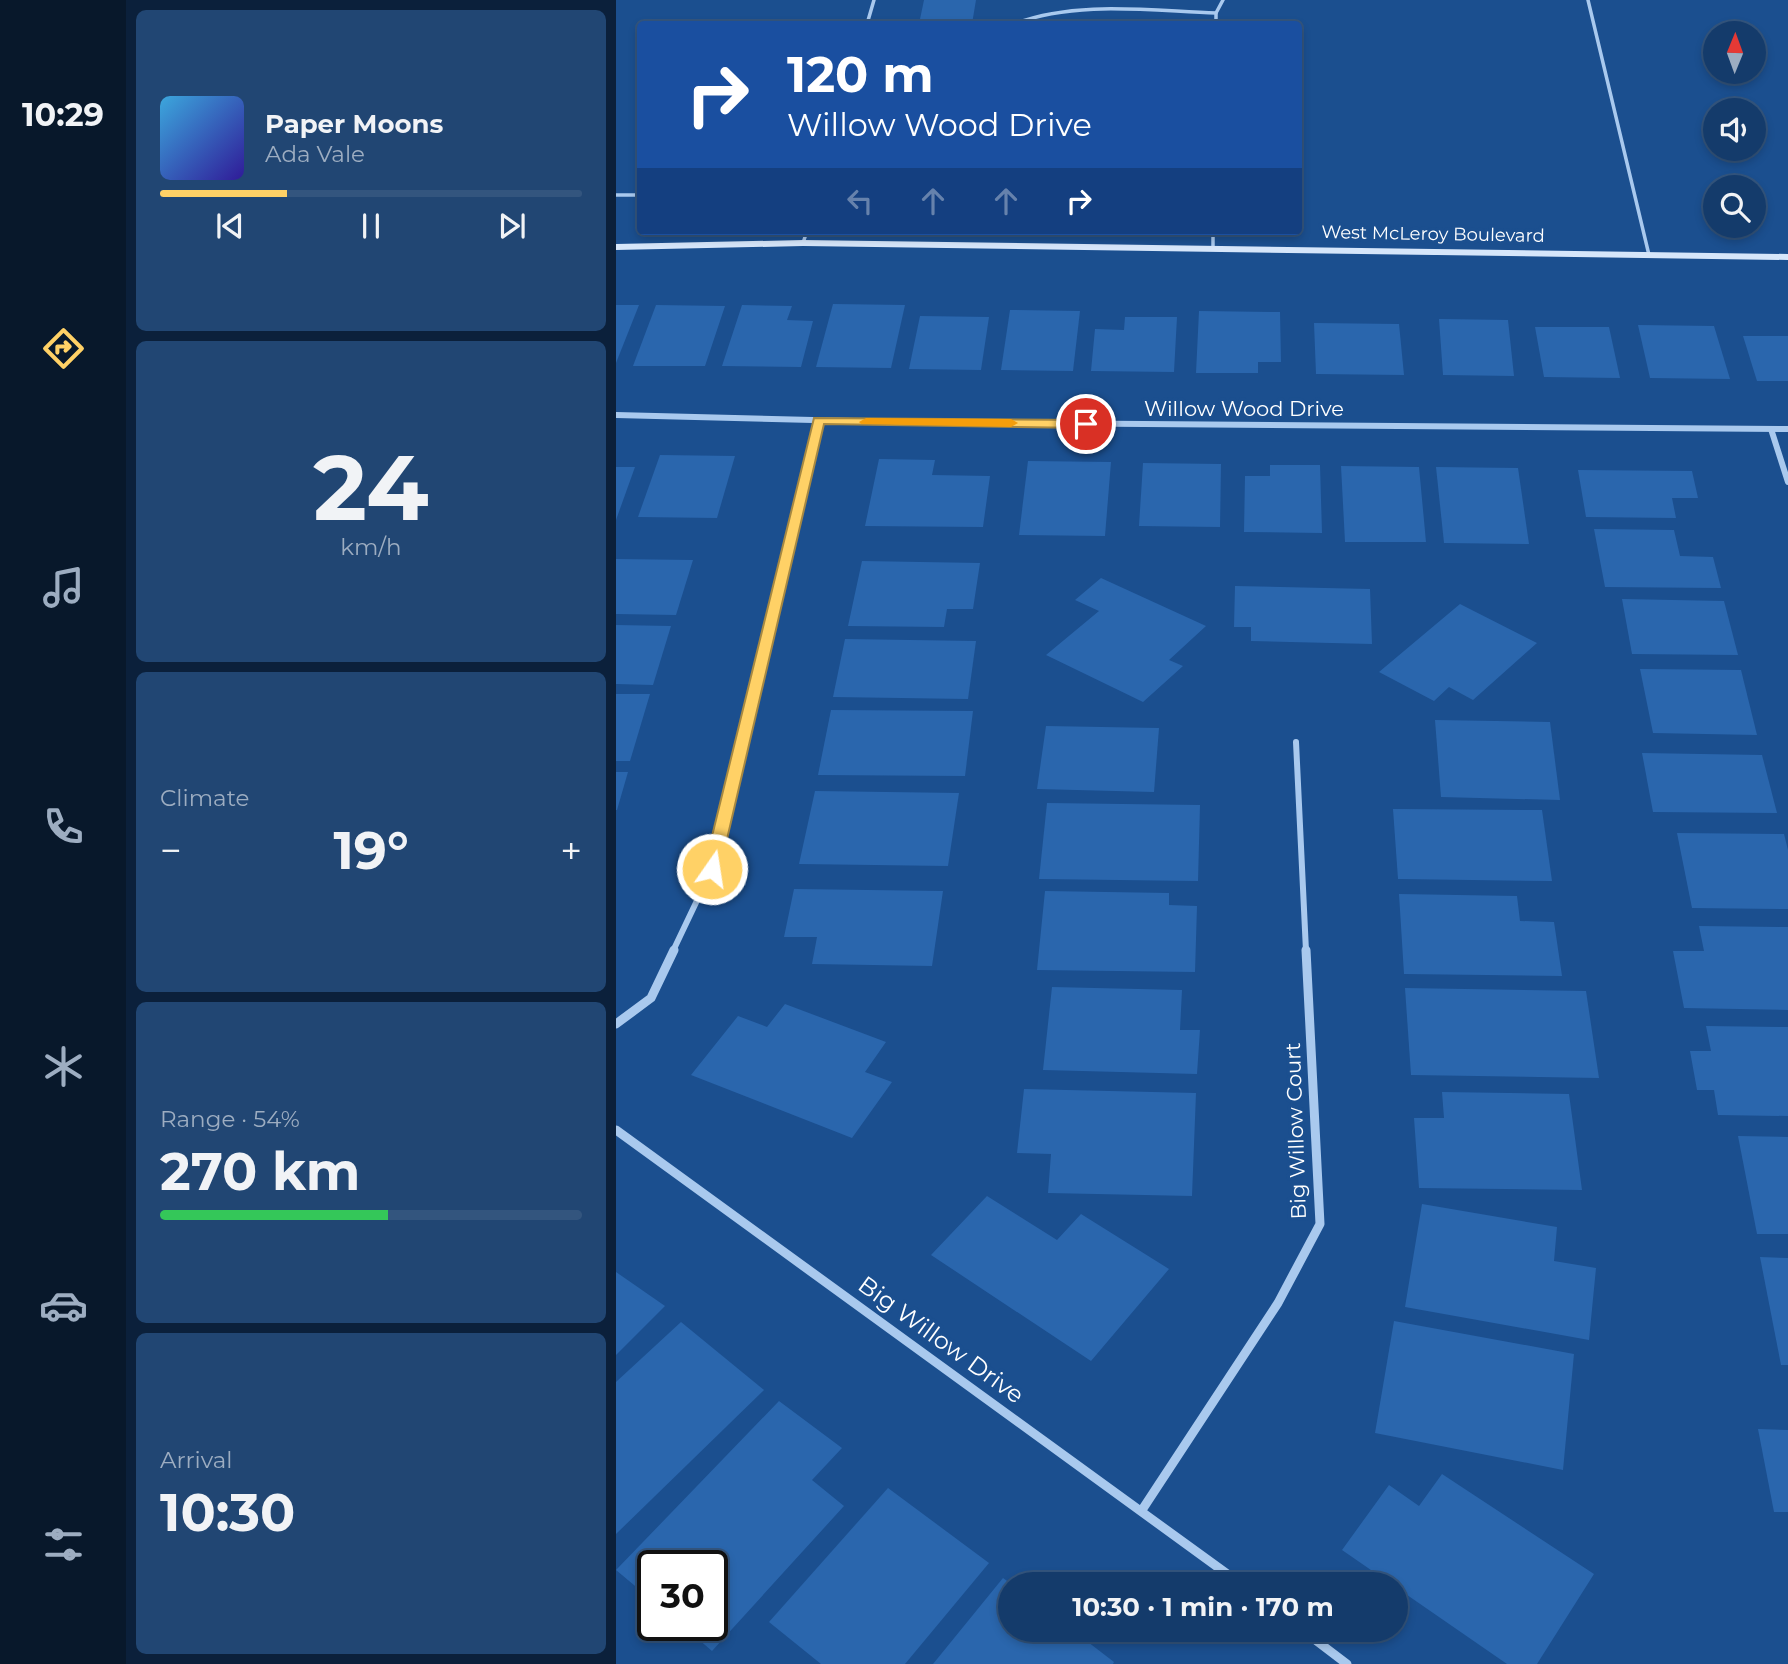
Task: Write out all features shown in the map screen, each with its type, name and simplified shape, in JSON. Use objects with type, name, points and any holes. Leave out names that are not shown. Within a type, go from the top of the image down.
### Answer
[{"type":"main road","name":"West McLeroy Boulevard","points":[[616,247],[803,243],[1788,257]]},
{"type":"street","name":"Willow Wood Drive","points":[[616,415],[818,421],[1788,429]]},
{"type":"street","points":[[616,1024],[651,998],[712,869],[818,421]]},
{"type":"street","points":[[1771,429],[1788,482]]},
{"type":"street","name":"Big Willow Court","points":[[1142,1510],[1278,1303],[1320,1224],[1296,742]]},
{"type":"street","name":"Big Willow Drive","points":[[616,1130],[1225,1572]]},
{"type":"street","points":[[1318,1642],[1348,1664]]},
{"type":"lane","points":[[868,21],[874,0]]},
{"type":"lane","points":[[1216,21],[1216,13],[1223,0]]},
{"type":"lane","points":[[1588,0],[1648,255]]},
{"type":"lane","points":[[1019,21],[1030,15],[1054,11],[1216,13]]},
{"type":"lane","points":[[616,195],[637,195]]},
{"type":"lane","points":[[803,243],[806,235]]},
{"type":"lane","points":[[1213,235],[1213,249]]},
{"type":"building","points":[[924,0],[976,0],[972,21],[920,21]]},
{"type":"building","points":[[833,304],[905,305],[891,368],[816,367]]},
{"type":"building","points":[[616,305],[639,305],[616,363]]},
{"type":"building","points":[[656,305],[725,306],[705,366],[633,366]]},
{"type":"building","points":[[742,305],[792,306],[787,320],[813,321],[801,367],[722,366]]},
{"type":"building","points":[[1010,310],[1080,311],[1073,371],[1001,370]]},
{"type":"building","points":[[1199,311],[1280,312],[1281,362],[1258,362],[1258,373],[1196,373]]},
{"type":"building","points":[[920,316],[989,317],[981,370],[909,369]]},
{"type":"building","points":[[1125,317],[1177,317],[1174,372],[1091,371],[1095,329],[1124,330]]},
{"type":"building","points":[[1439,319],[1508,320],[1514,376],[1443,375]]},
{"type":"building","points":[[1314,323],[1399,324],[1404,375],[1316,374]]},
{"type":"building","points":[[1638,325],[1714,326],[1730,379],[1650,378]]},
{"type":"building","points":[[1535,327],[1609,327],[1620,378],[1544,377]]},
{"type":"building","points":[[1743,336],[1788,336],[1788,381],[1757,381]]},
{"type":"building","points":[[660,455],[735,456],[717,518],[638,517]]},
{"type":"building","points":[[879,459],[935,460],[932,475],[990,476],[983,527],[865,526]]},
{"type":"building","points":[[1028,461],[1111,462],[1105,536],[1019,535]]},
{"type":"building","points":[[1143,463],[1221,464],[1220,527],[1139,526]]},
{"type":"building","points":[[1270,465],[1320,465],[1322,533],[1244,532],[1245,476],[1270,476]]},
{"type":"building","points":[[1341,466],[1419,467],[1426,542],[1345,542]]},
{"type":"building","points":[[616,467],[635,467],[616,520]]},
{"type":"building","points":[[1436,467],[1518,468],[1529,544],[1444,543]]},
{"type":"building","points":[[1578,470],[1692,471],[1698,498],[1672,498],[1676,518],[1586,517]]},
{"type":"building","points":[[1594,529],[1674,530],[1680,556],[1713,557],[1721,588],[1605,587]]},
{"type":"building","points":[[616,559],[693,560],[676,615],[616,614]]},
{"type":"building","points":[[862,561],[980,563],[973,609],[947,609],[944,627],[848,626]]},
{"type":"building","points":[[1101,578],[1206,626],[1169,660],[1183,666],[1143,702],[1046,655],[1099,611],[1075,600]]},
{"type":"building","points":[[1235,586],[1370,589],[1372,644],[1251,641],[1251,627],[1234,627]]},
{"type":"building","points":[[1622,599],[1724,601],[1738,655],[1632,654]]},
{"type":"building","points":[[1460,604],[1537,643],[1473,700],[1449,687],[1434,701],[1379,672]]},
{"type":"building","points":[[616,625],[671,626],[653,685],[616,684]]},
{"type":"building","points":[[845,639],[976,641],[968,699],[833,697]]},
{"type":"building","points":[[1640,669],[1741,670],[1757,735],[1653,733]]},
{"type":"building","points":[[616,694],[650,694],[630,761],[616,761]]},
{"type":"building","points":[[831,710],[973,711],[965,776],[818,775]]},
{"type":"building","points":[[1435,720],[1550,722],[1560,800],[1441,797]]},
{"type":"building","points":[[1046,726],[1159,728],[1154,792],[1037,789]]},
{"type":"building","points":[[1642,753],[1762,755],[1777,813],[1653,812]]},
{"type":"building","points":[[616,772],[628,772],[617,810],[616,810]]},
{"type":"building","points":[[815,791],[959,793],[948,866],[799,864]]},
{"type":"building","points":[[1047,803],[1200,805],[1198,881],[1039,879]]},
{"type":"building","points":[[1393,809],[1542,810],[1552,881],[1398,879]]},
{"type":"building","points":[[1677,833],[1784,834],[1788,850],[1788,909],[1692,908]]},
{"type":"building","points":[[794,889],[943,891],[932,966],[812,964],[817,937],[784,937]]},
{"type":"building","points":[[1045,891],[1169,893],[1169,905],[1197,906],[1195,972],[1037,970]]},
{"type":"building","points":[[1399,894],[1517,896],[1520,921],[1554,922],[1562,976],[1404,974]]},
{"type":"building","points":[[1699,926],[1788,927],[1788,1010],[1684,1008],[1673,951],[1704,951]]},
{"type":"building","points":[[1052,987],[1182,990],[1180,1030],[1200,1030],[1197,1074],[1043,1070]]},
{"type":"building","points":[[1405,988],[1586,991],[1599,1078],[1411,1075]]},
{"type":"building","points":[[785,1004],[886,1042],[865,1072],[892,1082],[852,1138],[691,1075],[738,1016],[767,1027]]},
{"type":"building","points":[[1706,1026],[1788,1027],[1788,1116],[1718,1115],[1714,1090],[1697,1090],[1690,1051],[1711,1051]]},
{"type":"building","points":[[1024,1089],[1196,1093],[1192,1196],[1048,1193],[1051,1154],[1017,1153]]},
{"type":"building","points":[[1442,1092],[1569,1094],[1582,1190],[1419,1188],[1414,1118],[1444,1118]]},
{"type":"building","points":[[1738,1136],[1788,1137],[1788,1234],[1757,1234]]},
{"type":"building","points":[[987,1196],[1057,1240],[1081,1214],[1169,1269],[1091,1361],[931,1255]]},
{"type":"building","points":[[1422,1204],[1557,1227],[1554,1261],[1596,1268],[1589,1340],[1405,1307]]},
{"type":"building","points":[[1760,1257],[1788,1258],[1788,1365],[1781,1365]]},
{"type":"building","points":[[616,1272],[665,1306],[616,1355]]},
{"type":"building","points":[[1394,1321],[1574,1354],[1563,1470],[1375,1433]]},
{"type":"building","points":[[681,1322],[764,1390],[616,1534],[616,1382]]},
{"type":"building","points":[[779,1401],[842,1448],[812,1480],[844,1506],[728,1633],[728,1550],[637,1550],[637,1588],[616,1570]]},
{"type":"building","points":[[1758,1429],[1788,1430],[1788,1512],[1774,1512]]},
{"type":"building","points":[[1442,1474],[1594,1574],[1537,1664],[1507,1664],[1408,1596],[1408,1572],[1374,1572],[1342,1550],[1389,1485],[1419,1506]]},
{"type":"building","points":[[888,1488],[989,1563],[905,1664],[821,1664],[769,1622]]},
{"type":"building","points":[[998,1584],[998,1642],[1088,1642],[1114,1662],[1113,1664],[933,1664]]},
{"type":"building","points":[[700,1641],[721,1641],[712,1651]]},
{"type":"slow traffic","points":[[866,422],[1011,423]]},
{"type":"route","points":[[712,869],[818,421],[1086,424]]}]
